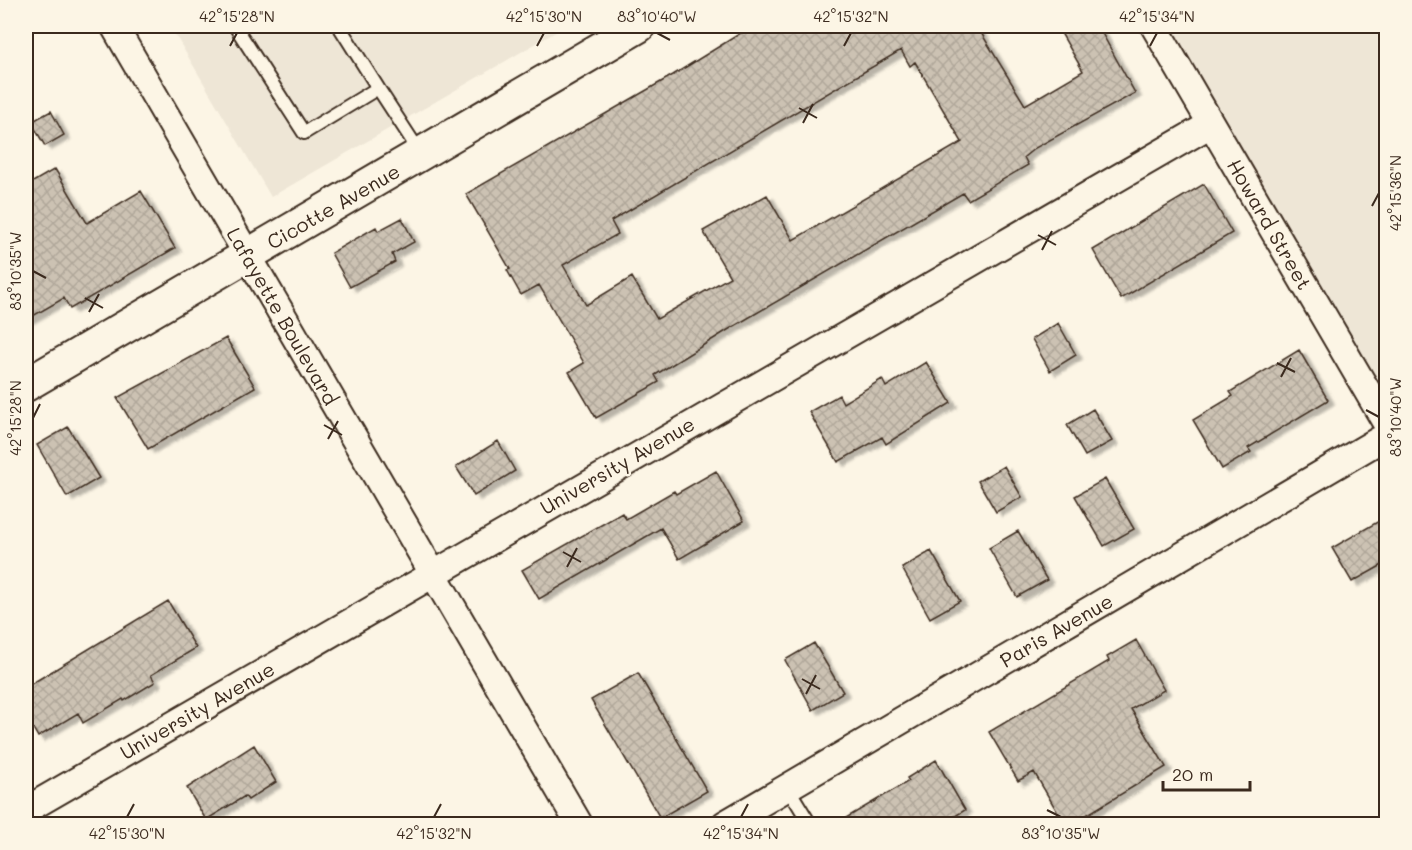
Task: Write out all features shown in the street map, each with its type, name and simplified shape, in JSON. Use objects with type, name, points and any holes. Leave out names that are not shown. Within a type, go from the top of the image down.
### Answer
[{"type":"street","name":"Lafayette Boulevard","points":[[114,26],[579,825]]},
{"type":"street","name":"Cicotte Avenue","points":[[26,385],[639,26]]},
{"type":"street","name":"Howard Street","points":[[1154,26],[1386,423]]},
{"type":"street","name":"University Avenue","points":[[26,810],[1211,124]]},
{"type":"street","name":"Paris Avenue","points":[[725,825],[1386,436]]},
{"type":"lane","points":[[236,26],[304,133],[378,88]]},
{"type":"lane","points":[[339,26],[421,154]]},
{"type":"lane","points":[[788,788],[810,825]]},
{"type":"shaded area","points":[[170,26],[566,26],[271,197]]},
{"type":"shaded area","points":[[1154,26],[1386,26],[1386,423]]},
{"type":"building","points":[[752,26],[977,26],[1025,105],[1083,71],[1057,26],[1098,26],[1135,93],[1035,148],[1024,157],[1028,165],[968,200],[963,193],[731,328],[655,375],[659,382],[596,418],[569,372],[584,363],[539,285],[521,295],[507,270],[510,269],[466,194],[673,75]],"holes":[[[901,50],[910,66],[915,62],[962,142],[793,240],[767,195],[703,231],[730,277],[657,319],[632,277],[586,305],[563,265],[618,234],[611,221]]]},
{"type":"building","points":[[51,111],[64,135],[45,146],[31,122]]},
{"type":"building","points":[[55,169],[87,223],[141,191],[175,248],[70,309],[64,298],[26,320],[26,186]]},
{"type":"building","points":[[1204,184],[1232,233],[1121,299],[1093,250]]},
{"type":"building","points":[[402,218],[414,242],[392,254],[395,262],[350,287],[331,253],[376,227],[378,231]]},
{"type":"building","points":[[1058,323],[1076,355],[1050,371],[1032,339]]},
{"type":"building","points":[[226,338],[255,387],[148,449],[117,398]]},
{"type":"building","points":[[1299,350],[1328,400],[1248,448],[1251,452],[1222,469],[1193,420],[1233,396],[1230,392]]},
{"type":"building","points":[[926,362],[951,403],[886,444],[882,437],[838,462],[809,412],[839,395],[843,403],[882,379],[886,387]]},
{"type":"building","points":[[1093,409],[1112,441],[1085,456],[1067,425]]},
{"type":"building","points":[[68,427],[99,478],[67,497],[37,445]]},
{"type":"building","points":[[498,441],[515,471],[474,496],[456,467]]},
{"type":"building","points":[[1004,466],[1022,497],[996,512],[978,481]]},
{"type":"building","points":[[716,471],[744,521],[679,559],[661,528],[539,599],[522,570],[622,513],[626,519],[674,491],[676,494]]},
{"type":"building","points":[[1105,479],[1134,529],[1104,546],[1075,496]]},
{"type":"building","points":[[1386,517],[1386,563],[1352,582],[1332,548]]},
{"type":"building","points":[[1018,531],[1047,580],[1017,597],[989,548]]},
{"type":"building","points":[[931,551],[960,601],[930,618],[902,568]]},
{"type":"building","points":[[168,601],[196,648],[151,675],[155,682],[124,701],[123,699],[83,723],[78,713],[38,737],[26,716],[26,687]]},
{"type":"building","points":[[1136,640],[1164,690],[1131,709],[1166,767],[1070,825],[1065,825],[1034,772],[1018,781],[989,732],[1109,661],[1107,657]]},
{"type":"building","points":[[814,643],[843,692],[813,710],[785,660]]},
{"type":"building","points":[[638,673],[707,791],[660,818],[591,700]]},
{"type":"building","points":[[254,745],[276,782],[248,800],[245,796],[206,820],[187,788]]},
{"type":"building","points":[[936,760],[965,810],[941,825],[834,825],[909,781],[907,778]]}]
